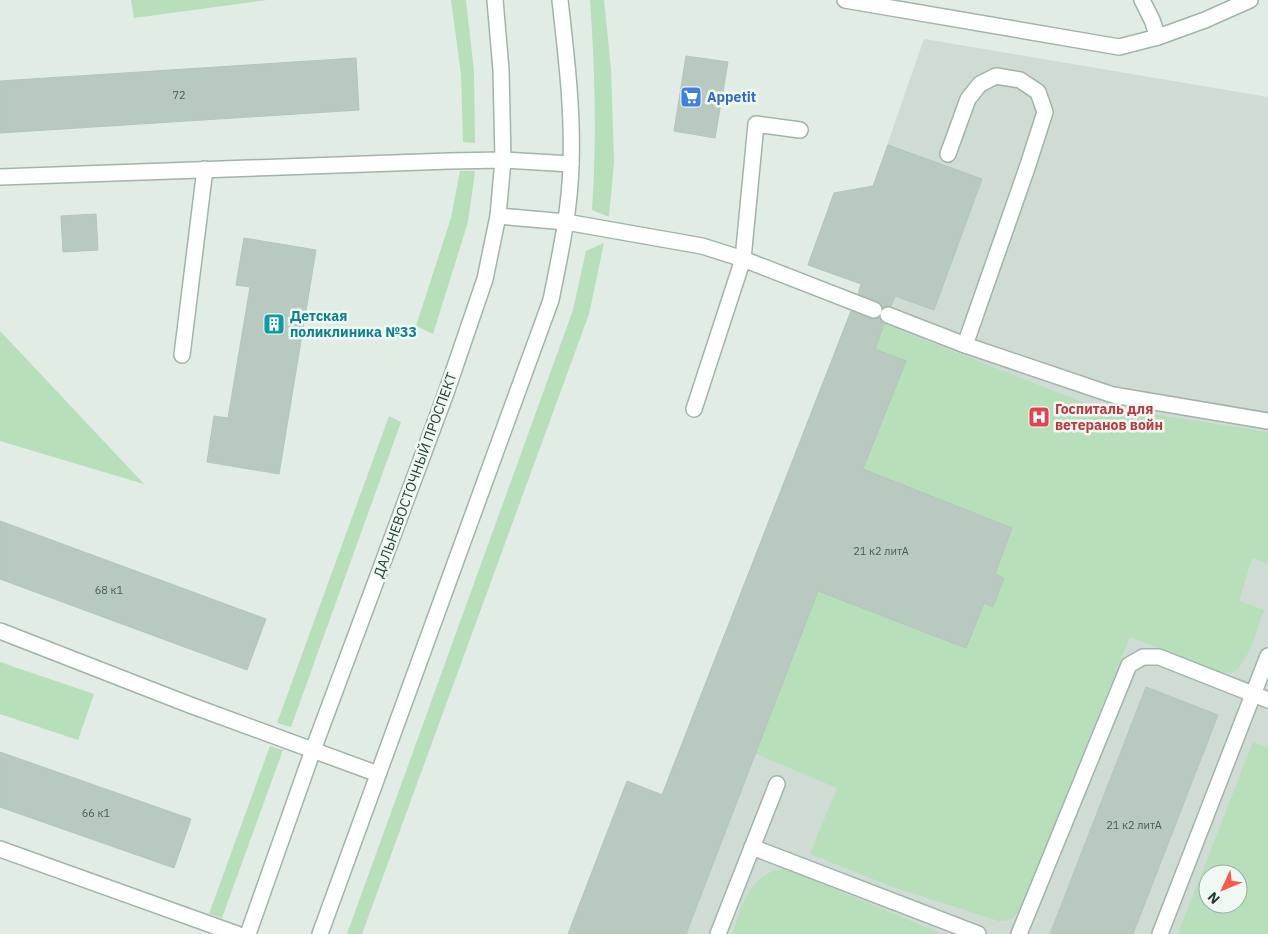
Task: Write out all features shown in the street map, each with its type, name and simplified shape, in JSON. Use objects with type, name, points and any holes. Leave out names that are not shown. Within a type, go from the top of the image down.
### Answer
[{"type":"street","name":"ДАЛЬНЕВОСТОЧНЫЙ ПРОСПЕКТ","points":[[248,934],[313,750],[449,383],[485,279],[498,216],[503,160],[501,70],[495,0]]},
{"type":"street","points":[[320,934],[551,300],[566,222],[571,164],[568,71],[560,0]]},
{"type":"street","points":[[845,0],[926,6],[1119,47],[1158,37],[1205,20],[1250,0]]},
{"type":"street","points":[[1142,0],[1158,37]]},
{"type":"street","points":[[948,154],[968,99],[980,84],[996,76],[1020,80],[1038,92],[1045,112],[965,345]]},
{"type":"street","points":[[694,409],[743,259],[756,124],[800,130]]},
{"type":"street","points":[[0,177],[503,160],[571,164]]},
{"type":"street","points":[[182,355],[205,169]]},
{"type":"street","points":[[498,216],[566,222],[702,246],[743,259],[965,345],[1113,395],[1268,421]]},
{"type":"street","points":[[0,631],[378,774]]},
{"type":"street","points":[[1160,934],[1261,697],[1268,656]]},
{"type":"street","points":[[1019,934],[1129,665],[1143,657],[1159,657],[1261,697]]},
{"type":"street","points":[[718,934],[778,784]]},
{"type":"street","points":[[752,847],[978,934]]},
{"type":"street","points":[[0,849],[237,934]]},
{"type":"shaded area","name":"Госпиталь для ветеранов войн","points":[[924,39],[1268,97],[1268,934],[568,934],[627,781],[662,794],[848,318],[868,325],[881,291],[808,265],[834,193],[872,186],[909,200],[915,184],[878,171]]},
{"type":"green space","points":[[131,0],[267,0],[134,18]]},
{"type":"green space","points":[[451,0],[466,0],[474,72],[475,143],[463,142],[461,74]]},
{"type":"green space","points":[[590,0],[604,0],[611,69],[614,162],[609,217],[592,210],[595,105]]},
{"type":"green space","points":[[460,171],[475,171],[468,222],[433,334],[416,326],[451,218]]},
{"type":"green space","points":[[604,243],[589,314],[362,934],[347,934],[573,310],[586,251]]},
{"type":"green space","points":[[884,324],[1087,404],[1268,432],[1268,563],[1252,558],[1239,601],[1264,610],[1247,656],[1236,670],[1227,673],[1130,637],[1022,905],[1016,915],[1008,920],[999,921],[893,887],[810,854],[837,788],[754,753],[821,581],[984,603],[993,607],[1004,578],[995,574],[1012,528],[886,478],[858,483],[906,361],[875,349]]},
{"type":"green space","points":[[0,331],[144,484],[0,441]]},
{"type":"green space","points":[[389,416],[401,422],[291,727],[277,723]]},
{"type":"green space","points":[[0,662],[94,694],[78,740],[0,714]]},
{"type":"green space","points":[[1253,742],[1268,748],[1268,934],[1178,934],[1198,883],[1198,914],[1248,914],[1248,864],[1205,864]]},
{"type":"green space","points":[[270,746],[283,750],[222,918],[209,914]]},
{"type":"green space","points":[[784,869],[942,934],[732,934],[741,908],[755,884],[771,872]]},
{"type":"building","points":[[686,56],[728,62],[715,138],[674,131]]},
{"type":"building","points":[[356,58],[359,110],[0,133],[0,81]]},
{"type":"building","points":[[888,145],[982,179],[934,310],[895,296],[891,306],[883,307],[877,301],[858,294],[861,284],[808,265],[834,193],[873,186]]},
{"type":"building","points":[[96,214],[98,250],[63,252],[61,216]]},
{"type":"building","name":"Детская поликлиника №33","points":[[244,238],[316,250],[279,474],[207,462],[214,416],[228,418],[250,287],[236,285]]},
{"type":"building","points":[[851,311],[871,319],[879,318],[884,324],[875,349],[906,361],[863,469],[1012,528],[995,574],[1004,578],[993,607],[984,603],[966,648],[818,591],[686,934],[568,934],[627,781],[662,795]]},
{"type":"building","points":[[0,521],[266,619],[247,670],[0,579]]},
{"type":"building","points":[[1146,687],[1218,715],[1133,934],[1050,934]]},
{"type":"building","points":[[0,752],[191,819],[174,868],[0,807]]},
{"type":"place","name":"Appetit","points":[[691,97]]},
{"type":"place","name":"Детская поликлиника №33","points":[[274,324]]},
{"type":"place","name":"Госпиталь для ветеранов войн","points":[[1039,417]]}]
